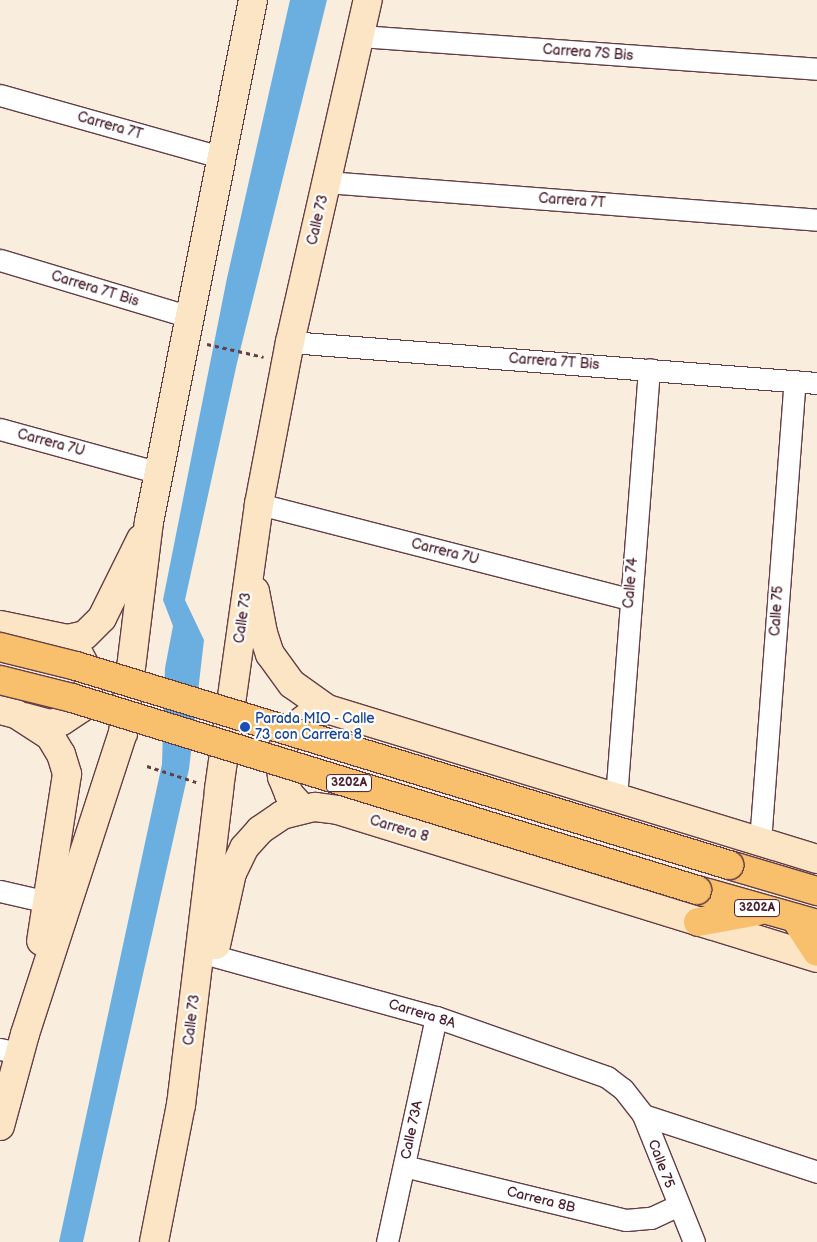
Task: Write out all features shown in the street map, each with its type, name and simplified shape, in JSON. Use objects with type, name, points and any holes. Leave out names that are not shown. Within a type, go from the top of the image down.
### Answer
[{"type":"main road","name":"3202A","points":[[0,647],[76,666],[817,891]]},
{"type":"main road","name":"3202A","points":[[0,680],[72,698],[697,890],[806,921]]},
{"type":"main road","points":[[698,922],[764,910]]},
{"type":"main road","points":[[806,921],[817,952]]},
{"type":"street","name":"Calle 73","points":[[154,1242],[181,1106],[259,504],[290,342],[368,0]]},
{"type":"street","points":[[15,1045],[123,733],[149,522],[190,317],[248,1]]},
{"type":"street","name":"Carrera 7S Bis","points":[[360,36],[817,69]]},
{"type":"street","name":"Carrera 7T","points":[[0,95],[220,157]]},
{"type":"street","name":"Carrera 7T","points":[[327,182],[817,220]]},
{"type":"street","name":"Carrera 7T Bis","points":[[0,260],[190,317]]},
{"type":"street","name":"Carrera 7T Bis","points":[[290,342],[817,383]]},
{"type":"street","name":"Calle 74","points":[[616,798],[649,369]]},
{"type":"street","name":"Calle 75","points":[[760,842],[795,380]]},
{"type":"street","name":"Carrera 7U","points":[[0,429],[160,473]]},
{"type":"street","name":"Carrera 7U","points":[[259,504],[630,599]]},
{"type":"street","points":[[38,634],[77,638],[94,629],[102,618],[149,522]]},
{"type":"street","points":[[251,566],[263,633],[270,654],[292,684],[327,709],[817,859]]},
{"type":"street","points":[[0,625],[38,634],[71,646],[80,654],[90,675],[87,698],[76,712],[62,721],[50,724],[8,712]]},
{"type":"street","points":[[302,808],[289,794],[282,777],[280,759],[285,741],[295,726],[310,715],[327,709]]},
{"type":"street","points":[[0,1126],[15,1045],[48,902],[67,774],[61,754],[50,736],[8,712]]},
{"type":"street","name":"Carrera 8","points":[[181,1106],[232,873],[244,848],[270,822],[302,808],[338,810],[817,958]]},
{"type":"street","points":[[0,891],[48,902]]},
{"type":"street","name":"Carrera 8A","points":[[214,956],[436,1017],[607,1077],[623,1089]]},
{"type":"street","name":"Calle 73A","points":[[387,1242],[436,1017]]},
{"type":"street","name":"Calle 75","points":[[623,1089],[642,1116],[694,1242]]},
{"type":"street","points":[[642,1116],[817,1172]]},
{"type":"street","name":"Carrera 8B","points":[[404,1166],[626,1220],[651,1218],[678,1206]]},
{"type":"path","points":[[202,342],[256,355]]},
{"type":"path","points":[[147,766],[197,782]]},
{"type":"water","points":[[290,0],[327,0],[237,363],[185,600],[204,640],[189,769],[83,1242],[59,1242],[162,764],[165,668],[173,626],[163,600],[227,278]]},
{"type":"place","name":"Parada MIO - Calle 73 con Carrera 8","points":[[245,727]]}]
